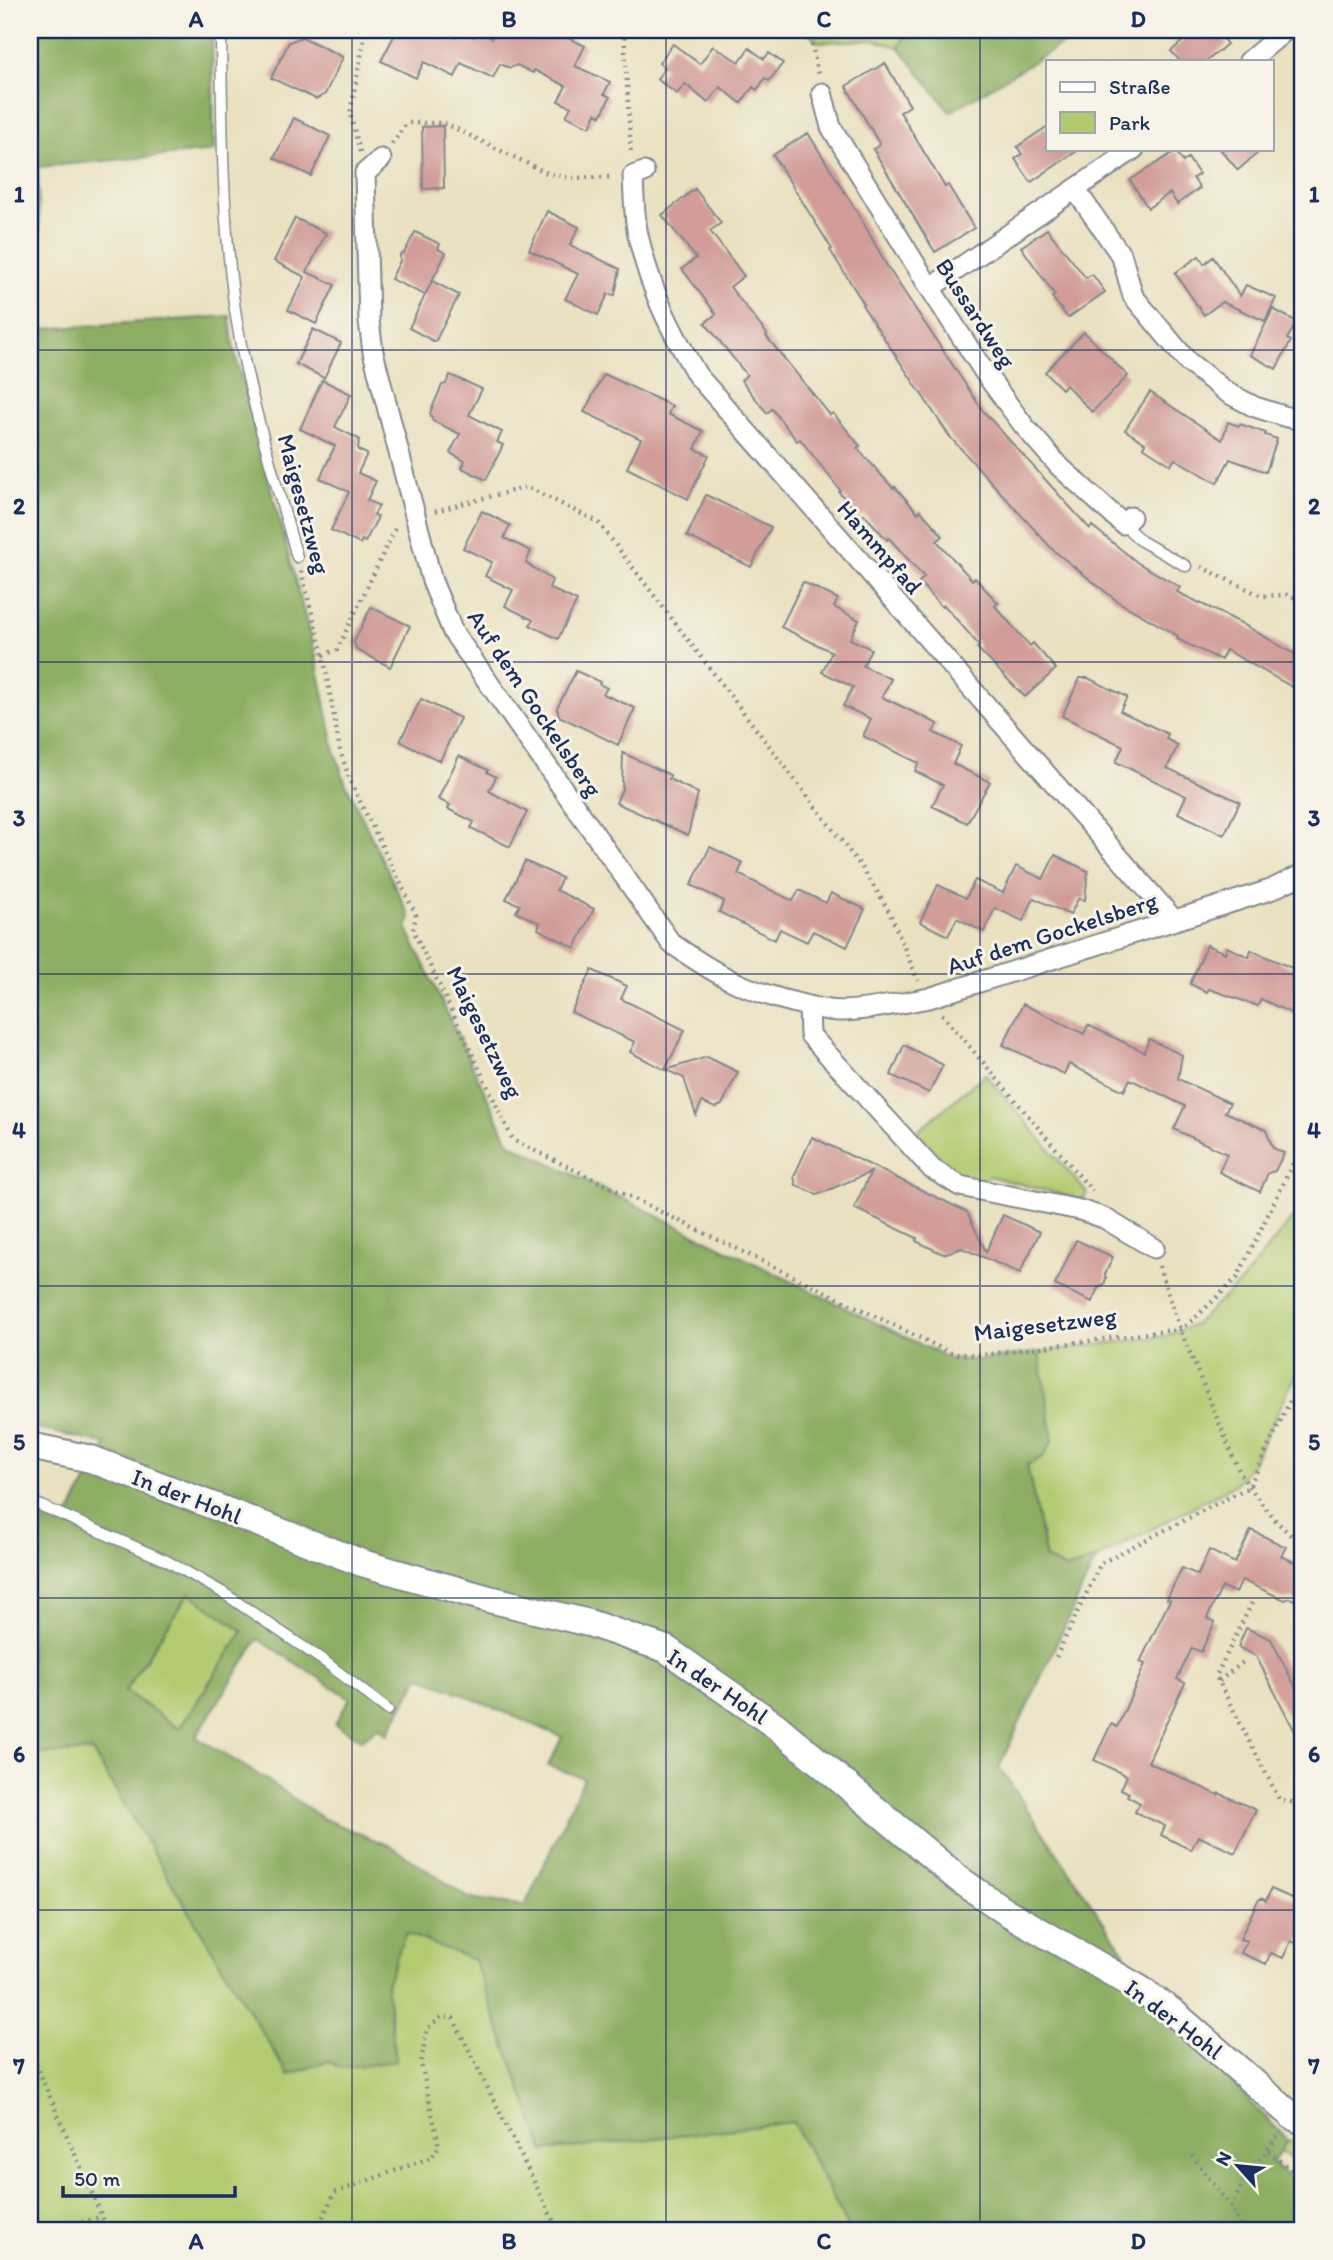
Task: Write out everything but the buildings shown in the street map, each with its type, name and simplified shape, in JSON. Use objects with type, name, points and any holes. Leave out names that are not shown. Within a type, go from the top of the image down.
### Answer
[{"type":"street","points":[[1250,60],[1286,30]]},
{"type":"street","name":"Bussardweg","points":[[822,93],[831,127],[985,373],[1024,426],[1059,466],[1127,520]]},
{"type":"street","points":[[930,288],[1133,150]]},
{"type":"street","points":[[365,173],[381,159]]},
{"type":"street","name":"Auf dem Gockelsberg","points":[[365,173],[369,321],[373,352],[432,581],[453,632],[671,943],[709,971],[757,993],[809,1007],[841,1011],[877,1008],[929,998],[1270,890],[1303,874]]},
{"type":"street","name":"Hammpfad","points":[[638,174],[638,233],[651,282],[669,327],[697,375],[1174,920]]},
{"type":"street","points":[[1075,189],[1122,257],[1133,296],[1188,362],[1228,393],[1255,407],[1303,420]]},
{"type":"street","points":[[809,1007],[810,1035],[932,1169],[960,1186],[1080,1210],[1104,1218],[1154,1248]]},
{"type":"street","name":"In der Hohl","points":[[30,1446],[91,1459],[362,1563],[489,1599],[589,1623],[666,1649],[776,1726],[960,1881],[1174,2012],[1292,2116],[1293,2126]]},
{"type":"lane","name":"Maigesetzweg","points":[[221,30],[223,154],[233,293],[241,342],[267,451],[297,557]]},
{"type":"lane","points":[[1127,520],[1142,541],[1186,566]]},
{"type":"lane","points":[[30,1501],[167,1561],[222,1592],[324,1661],[388,1710]]},
{"type":"path","points":[[365,173],[350,113],[366,30]]},
{"type":"path","points":[[381,159],[407,123],[444,123],[547,173],[569,178],[638,174],[624,30]]},
{"type":"path","points":[[747,30],[805,35],[811,40],[822,93]]},
{"type":"path","points":[[440,510],[527,488],[598,522],[863,869],[889,911],[913,974],[929,998],[1107,1208],[1104,1218]]},
{"type":"path","points":[[323,655],[337,650],[398,523]]},
{"type":"path","name":"Maigesetzweg","points":[[297,557],[323,655],[340,750],[350,781],[416,915],[413,930],[513,1140],[953,1354],[982,1355],[1180,1329]]},
{"type":"path","points":[[1186,566],[1203,567],[1262,596],[1287,595],[1303,600]]},
{"type":"path","points":[[1180,1329],[1237,1278],[1303,1143]]},
{"type":"path","points":[[1154,1248],[1180,1329],[1239,1471],[1287,1533],[1303,1545]]},
{"type":"path","points":[[1056,1657],[1101,1563],[1249,1486],[1303,1374]]},
{"type":"path","points":[[1252,1603],[1216,1676],[1279,1799],[1303,1805]]},
{"type":"path","points":[[1219,1681],[1243,1662]]},
{"type":"path","points":[[317,2230],[334,2193],[432,2157],[439,2146],[421,2063],[427,2029],[441,2017],[453,2018],[558,2230]]},
{"type":"path","points":[[30,2051],[108,2230]]},
{"type":"path","points":[[1231,2208],[1246,2177],[1293,2126]]},
{"type":"path","points":[[1268,2151],[1303,2180]]},
{"type":"path","points":[[1192,2155],[1231,2208],[1243,2230]]},
{"type":"path","points":[[55,2230],[101,2217]]},
{"type":"green space","points":[[30,30],[212,30],[214,151],[38,167],[42,329],[230,316],[233,346],[316,658],[335,752],[345,782],[410,917],[407,929],[509,1143],[950,1359],[981,1360],[1039,1352],[1053,1440],[1043,1457],[1027,1465],[1046,1559],[1066,1569],[1096,1559],[999,1767],[1164,2014],[1288,2140],[1272,2163],[1303,2190],[1303,2230],[850,2230],[793,2122],[544,2151],[474,1960],[406,1933],[386,1984],[396,2061],[342,2068],[328,2061],[288,2075],[92,1751],[30,1755],[30,1516],[38,1512],[67,1519],[106,1444],[30,1427]],"holes":[[[189,1593],[243,1631],[179,1729],[125,1691]],[[258,1639],[350,1698],[335,1724],[362,1740],[379,1727],[387,1734],[420,1676],[562,1737],[548,1766],[584,1778],[525,1906],[469,1898],[392,1847],[324,1819],[196,1737]]]},
{"type":"green space","points":[[807,30],[908,30],[899,47],[874,40],[818,42]]},
{"type":"green space","points":[[908,30],[1086,30],[950,112],[899,47]]},
{"type":"green space","points":[[985,1074],[1087,1193],[1082,1200],[989,1176],[981,1183],[970,1180],[943,1166],[911,1137]]},
{"type":"green space","points":[[1303,1214],[1303,1361],[1251,1466],[1234,1485],[1096,1559],[1066,1569],[1046,1560],[1027,1465],[1043,1457],[1053,1440],[1039,1352],[1166,1336],[1194,1325],[1242,1281],[1293,1217]]},
{"type":"green space","points":[[189,1593],[243,1631],[179,1729],[125,1691]]},
{"type":"green space","points":[[92,1751],[288,2075],[328,2061],[396,2060],[386,1984],[405,1933],[474,1959],[544,2151],[793,2122],[850,2230],[30,2230],[30,1755]]},
{"type":"green space","points":[[1288,2140],[1303,2145],[1303,2170],[1280,2150]]}]
